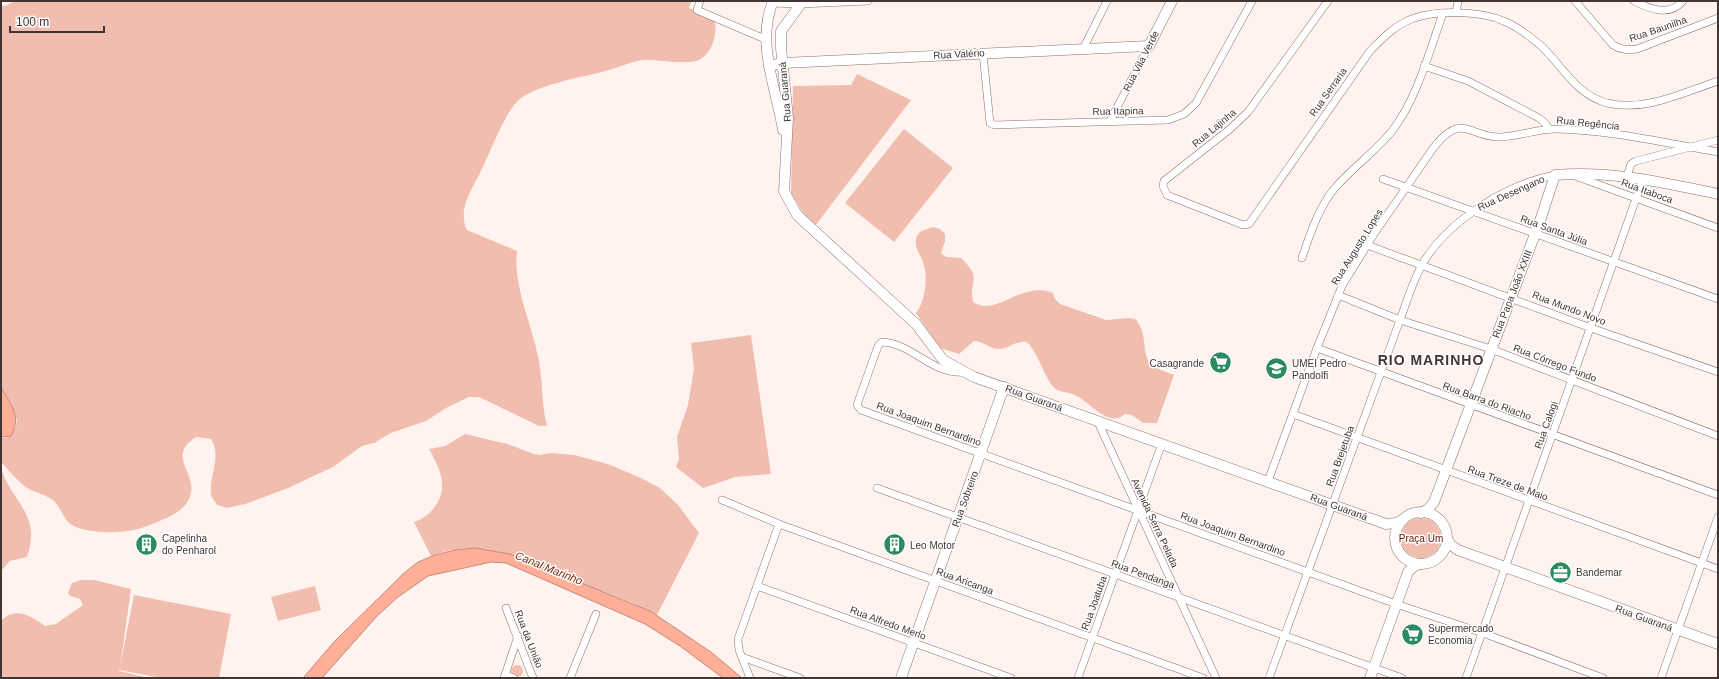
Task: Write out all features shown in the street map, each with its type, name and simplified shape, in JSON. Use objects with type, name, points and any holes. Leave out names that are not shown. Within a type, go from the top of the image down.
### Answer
[{"type":"street","points":[[700,1],[697,10],[765,39]]},
{"type":"street","points":[[772,2],[801,3],[868,1]]},
{"type":"street","points":[[1083,49],[1107,1]]},
{"type":"street","name":"Rua Vila Verde","points":[[1110,122],[1172,1]]},
{"type":"street","name":"Rua Itapina","points":[[983,53],[990,123],[994,125],[1168,120],[1190,110],[1201,96],[1252,1]]},
{"type":"street","name":"Rua Lajinha","points":[[1246,225],[1171,198],[1164,191],[1164,181],[1230,129],[1248,112],[1328,1]]},
{"type":"street","points":[[1456,13],[1458,1]]},
{"type":"street","name":"Rua Baunilha","points":[[1575,1],[1613,45],[1620,49],[1628,50],[1637,49],[1718,18]]},
{"type":"street","points":[[1634,1],[1649,9],[1664,11],[1679,5],[1683,1]]},
{"type":"street","name":"Rua Guaraná","points":[[772,2],[765,39],[769,66],[783,127],[786,154]]},
{"type":"street","points":[[767,24],[772,28],[781,31],[801,3]]},
{"type":"street","name":"Rua Serraria","points":[[1246,225],[1370,51],[1394,28],[1419,17],[1456,13],[1496,19],[1515,26],[1546,51],[1576,86],[1595,99],[1607,103],[1625,105],[1653,103],[1718,81]]},
{"type":"street","points":[[1302,258],[1314,222],[1324,204],[1341,182],[1392,131],[1403,114],[1424,66],[1443,14]]},
{"type":"street","name":"Rua Guaraná","points":[[781,31],[782,63],[788,118],[784,191],[797,215],[916,324],[944,360],[962,372],[1383,522],[1393,524],[1403,520]]},
{"type":"street","name":"Rua Valério","points":[[769,66],[782,63],[1149,46]]},
{"type":"street","name":"Rua Regência","points":[[1424,66],[1468,81],[1539,118],[1549,129],[1615,135],[1718,152]]},
{"type":"street","name":"Rua Augusto Lopes","points":[[1268,481],[1317,348],[1348,274],[1434,147],[1445,134],[1453,130],[1468,128],[1500,137],[1549,129]]},
{"type":"street","points":[[1626,176],[1631,164],[1636,161],[1718,140]]},
{"type":"street","name":"Rua Itaboca","points":[[1568,174],[1718,228]]},
{"type":"street","name":"Rua Desengano","points":[[1422,265],[1438,243],[1472,211],[1484,203],[1520,187],[1555,175],[1626,176],[1718,194]]},
{"type":"street","name":"Rua Papa João XXIII","points":[[1421,513],[1428,509],[1434,502],[1535,234],[1555,175]]},
{"type":"street","name":"Rua Santa Júlia","points":[[1382,179],[1406,189],[1718,299]]},
{"type":"street","name":"Rua Calogi","points":[[1466,678],[1643,179]]},
{"type":"street","name":"Rua Mundo Novo","points":[[1367,245],[1511,297],[1591,328],[1718,372]]},
{"type":"street","name":"Rua Brejetuba","points":[[1269,678],[1400,320],[1422,265]]},
{"type":"street","name":"Rua Córrego Fundo","points":[[1338,295],[1400,320],[1491,349],[1718,436]]},
{"type":"street","name":"Rua Joaquim Bernardino","points":[[962,372],[943,370],[913,352],[882,342],[878,346],[857,403],[858,407],[861,410],[1396,604],[1482,633],[1603,678]]},
{"type":"street","name":"Rua Barra do Riacho","points":[[1317,348],[1552,436],[1718,495]]},
{"type":"street","name":"Rua Sobreiro","points":[[901,678],[1004,387]]},
{"type":"street","name":"Rua Treze de Maio","points":[[1293,414],[1718,569]]},
{"type":"street","name":"Avenida Serra Pelada","points":[[1097,420],[1216,678]]},
{"type":"street","name":"Rua Joatuba","points":[[1078,678],[1162,443]]},
{"type":"street","name":"Rua Pendanga","points":[[877,488],[1402,678]]},
{"type":"street","name":"Rua Aricanga","points":[[722,500],[779,524],[1203,678]]},
{"type":"street","points":[[1434,502],[1437,518]]},
{"type":"street","points":[[1370,678],[1407,576],[1412,568],[1432,561],[1442,552],[1447,539],[1444,527],[1437,518],[1430,514],[1421,513],[1410,515],[1403,520],[1397,529],[1395,541]]},
{"type":"street","points":[[1661,678],[1718,517]]},
{"type":"street","points":[[1383,522],[1390,529],[1398,549],[1405,558],[1408,567],[1407,576]]},
{"type":"street","points":[[750,678],[738,646],[738,639],[779,524]]},
{"type":"street","name":"Rua Guaraná","points":[[1447,539],[1451,545],[1458,550],[1718,644]]},
{"type":"street","name":"Rua Guaraná","points":[[1442,552],[1458,550]]},
{"type":"street","points":[[1405,558],[1420,564]]},
{"type":"street","name":"Rua Alfredo Merlo","points":[[757,586],[1011,678]]},
{"type":"street","name":"Rua da União","points":[[506,608],[533,678]]},
{"type":"street","points":[[570,678],[596,614]]},
{"type":"street","points":[[514,678],[505,676],[518,636]]},
{"type":"street","points":[[742,657],[800,678]]},
{"type":"green space","points":[[15,1],[691,1],[689,8],[715,21],[715,37],[709,52],[701,59],[696,61],[681,62],[644,60],[550,85],[538,89],[520,99],[514,105],[503,122],[470,192],[464,215],[464,222],[467,230],[517,251],[516,264],[520,290],[538,356],[547,426],[539,426],[479,397],[469,397],[446,408],[426,421],[391,433],[374,443],[362,446],[333,467],[288,488],[245,504],[227,508],[217,505],[211,495],[215,459],[214,445],[211,439],[196,437],[187,445],[183,452],[183,459],[191,482],[191,490],[189,499],[183,508],[169,517],[142,528],[122,532],[102,532],[75,527],[69,523],[52,499],[27,488],[16,479],[1,462],[1,437],[6,438],[16,427],[17,420],[1,387],[1,6],[5,6]]},
{"type":"green space","points":[[857,74],[911,100],[815,226],[808,221],[791,193],[793,86],[851,85]]},
{"type":"green space","points":[[904,129],[953,168],[894,242],[845,203]]},
{"type":"green space","points":[[933,227],[940,229],[945,234],[945,241],[941,253],[946,257],[961,258],[972,271],[974,276],[972,289],[973,302],[982,306],[991,306],[1020,294],[1041,290],[1053,293],[1055,299],[1060,304],[1106,320],[1128,318],[1135,319],[1142,330],[1146,355],[1151,366],[1174,375],[1157,423],[1143,423],[1132,415],[1125,414],[1117,418],[1111,418],[1097,411],[1075,395],[1056,389],[1053,387],[1029,344],[1026,342],[1019,342],[1003,349],[996,349],[981,342],[974,341],[959,354],[940,348],[916,313],[924,297],[926,277],[923,262],[916,247],[916,240],[920,232]]},
{"type":"green space","points":[[751,335],[771,474],[735,477],[703,488],[676,467],[679,459],[677,437],[688,405],[694,369],[691,343]]},
{"type":"green space","points":[[465,434],[507,444],[534,454],[540,455],[551,453],[574,455],[608,464],[660,488],[678,505],[699,533],[657,615],[530,561],[491,550],[471,548],[451,550],[431,556],[414,522],[420,520],[435,507],[441,495],[442,482],[440,473],[429,449],[445,446]]},
{"type":"green space","points":[[1,468],[28,519],[31,530],[31,542],[27,557],[10,561],[1,571]]},
{"type":"green space","name":"Praça Um","points":[[1425,518],[1432,521],[1438,527],[1441,538],[1440,546],[1432,555],[1425,558],[1417,558],[1410,555],[1402,546],[1401,534],[1404,527],[1413,519]]},
{"type":"green space","points":[[81,580],[94,580],[131,589],[120,667],[134,595],[231,614],[219,678],[162,678],[119,670],[149,678],[1,678],[1,621],[6,616],[17,613],[29,616],[45,626],[56,624],[83,605],[80,599],[70,596],[68,593],[72,583]]},
{"type":"green space","points":[[315,586],[321,610],[278,621],[271,597]]},
{"type":"green space","points":[[519,665],[522,666],[522,676],[515,677],[512,676],[511,669],[512,666]]},
{"type":"shaded area","points":[[1,387],[14,411],[15,423],[11,436],[1,437]]},
{"type":"shaded area","points":[[475,548],[510,554],[650,611],[711,652],[742,678],[723,678],[680,646],[645,624],[506,563],[491,562],[428,576],[398,597],[377,616],[322,678],[303,678],[334,642],[403,574],[418,562],[435,555],[455,550]]},
{"type":"place","name":"Casagrande","points":[[1220,363]]},
{"type":"place","name":"UMEI Pedro Pandolfi","points":[[1276,369]]},
{"type":"place","name":"Capelinha do Penharol","points":[[146,544]]},
{"type":"place","name":"Leo Motor","points":[[895,545]]},
{"type":"place","name":"Bandemar","points":[[1560,572]]},
{"type":"place","name":"Supermercado Economia","points":[[1413,634]]},
{"type":"district","name":"RIO MARINHO","points":[[1431,360]]},
{"type":"water label","name":"Canal Marinho","points":[[549,568]]}]
